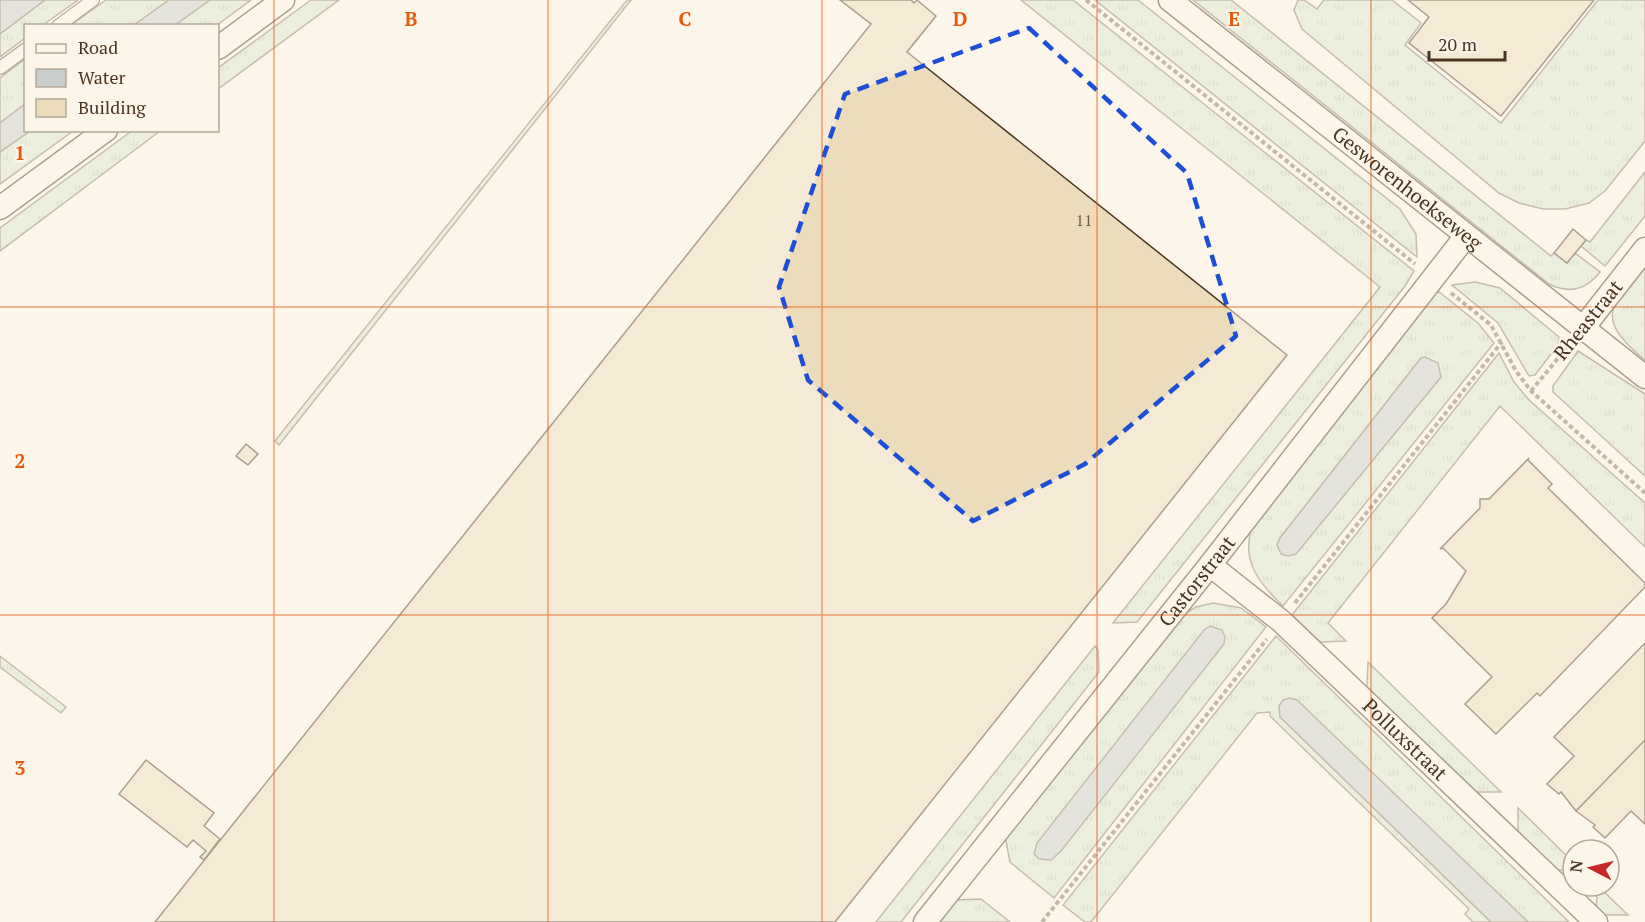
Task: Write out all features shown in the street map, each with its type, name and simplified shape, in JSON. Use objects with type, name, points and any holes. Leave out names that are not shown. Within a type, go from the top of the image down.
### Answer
[{"type":"street","points":[[219,47],[283,0]]},
{"type":"street","name":"Gesworenhoekseweg","points":[[1170,0],[1645,377]]},
{"type":"street","points":[[0,208],[103,132]]},
{"type":"street","name":"Castorstraat","points":[[925,922],[1210,565],[1466,236]]},
{"type":"street","name":"Rheastraat","points":[[1583,328],[1645,249]]},
{"type":"street","name":"Polluxstraat","points":[[1210,565],[1281,621],[1596,922]]},
{"type":"lane","points":[[61,24],[93,0]]},
{"type":"lane","points":[[0,68],[24,51]]},
{"type":"path","points":[[1086,0],[1491,325],[1516,371],[1531,391],[1645,493]]},
{"type":"path","name":"Rheastraat","points":[[1531,391],[1583,328]]},
{"type":"highlighted area","points":[[1029,28],[1187,173],[1236,336],[1085,464],[973,521],[808,380],[779,287],[845,94]]},
{"type":"green space","points":[[45,0],[78,0],[44,24],[24,24],[24,39],[0,57],[0,34]]},
{"type":"green space","points":[[106,0],[169,0],[135,24],[72,24]]},
{"type":"green space","points":[[210,0],[251,0],[218,24],[176,24]]},
{"type":"green space","points":[[311,0],[339,0],[219,88],[219,67]]},
{"type":"green space","points":[[627,0],[631,0],[279,445],[275,441]]},
{"type":"green space","points":[[1021,0],[1073,0],[1414,271],[1405,286],[1137,622],[1113,623],[1380,287]]},
{"type":"green space","points":[[1095,0],[1138,0],[1400,209],[1416,234],[1417,257]]},
{"type":"green space","points":[[1193,0],[1231,0],[1551,256],[1554,253],[1567,263],[1575,253],[1600,272],[1589,283],[1577,288],[1563,289],[1549,284]]},
{"type":"green space","points":[[1298,0],[1304,0],[1317,9],[1324,0],[1392,0],[1421,23],[1405,45],[1501,123],[1598,0],[1645,0],[1645,141],[1605,191],[1589,203],[1565,209],[1543,209],[1519,203],[1499,193],[1302,29],[1294,10]]},
{"type":"green space","points":[[24,60],[24,105],[0,123],[0,78]]},
{"type":"green space","points":[[29,132],[72,132],[0,184],[0,152]]},
{"type":"green space","points":[[130,132],[159,132],[0,251],[0,228]]},
{"type":"green space","points":[[1645,172],[1645,216],[1605,266],[1581,246],[1586,240],[1590,242]]},
{"type":"green space","points":[[1645,259],[1645,360],[1618,333],[1613,321],[1613,311],[1624,288]]},
{"type":"green space","points":[[1475,282],[1500,288],[1559,337],[1558,345],[1535,375],[1529,376],[1498,323],[1452,285]]},
{"type":"green space","points":[[1438,291],[1478,323],[1494,343],[1283,606],[1266,588],[1254,570],[1249,549],[1253,524]],"holes":[[[1421,358],[1441,377],[1296,553],[1278,548],[1280,538]]]},
{"type":"green space","points":[[1578,351],[1645,394],[1645,476],[1553,392],[1553,386]]},
{"type":"green space","points":[[1499,353],[1514,382],[1529,400],[1645,503],[1645,547],[1500,406],[1328,623],[1346,641],[1320,642],[1292,615]]},
{"type":"green space","points":[[1213,603],[1241,608],[1266,627],[1054,898],[1010,862],[1005,836],[1181,616],[1196,607]]},
{"type":"green space","points":[[1276,636],[1569,922],[1528,922],[1294,699],[1280,717],[1491,922],[1473,922],[1465,914],[1469,909],[1270,716],[1270,712],[1257,713],[1091,922],[1085,922],[1063,905]]},
{"type":"green space","points":[[1095,646],[1098,650],[1099,672],[901,922],[876,922]]},
{"type":"green space","points":[[0,656],[66,707],[61,713],[0,667]]},
{"type":"green space","points":[[1368,662],[1501,792],[1474,792],[1367,687]]},
{"type":"green space","points":[[1518,808],[1561,850],[1561,870],[1555,870],[1518,833]]},
{"type":"green space","points":[[1597,898],[1610,898],[1628,915],[1602,915],[1596,910]]},
{"type":"green space","points":[[981,899],[1010,922],[937,922],[954,900]]},
{"type":"water","points":[[0,0],[45,0],[0,34]]},
{"type":"water","points":[[169,0],[210,0],[176,24],[135,24]]},
{"type":"water","points":[[24,105],[24,132],[29,132],[0,152],[0,123]]},
{"type":"water","points":[[1425,357],[1438,363],[1441,377],[1296,554],[1288,556],[1281,554],[1277,545],[1280,538],[1421,358]]},
{"type":"water","points":[[1210,626],[1222,630],[1225,637],[1224,644],[1061,851],[1051,860],[1039,859],[1034,854],[1037,843],[1204,630]]},
{"type":"water","points":[[1290,698],[1297,700],[1528,922],[1491,922],[1280,717],[1279,706],[1283,700]]},
{"type":"building","points":[[840,0],[911,0],[914,3],[917,0],[936,16],[907,52],[1287,355],[835,922],[155,922],[871,24]]},
{"type":"building","points":[[1408,0],[1594,0],[1501,116],[1409,43],[1429,17]]},
{"type":"building","points":[[1573,229],[1586,240],[1567,263],[1554,253]]},
{"type":"building","points":[[246,444],[258,454],[248,465],[236,456]]},
{"type":"building","points":[[1529,458],[1528,460],[1552,484],[1548,488],[1645,583],[1645,587],[1540,696],[1537,693],[1496,734],[1465,704],[1492,677],[1432,618],[1446,604],[1466,571],[1443,548],[1440,549],[1480,508],[1480,499],[1489,499]]},
{"type":"building","points":[[1645,643],[1645,740],[1576,811],[1561,792],[1559,794],[1547,784],[1574,756],[1554,737]]},
{"type":"building","points":[[1645,740],[1645,824],[1631,811],[1605,838],[1593,827],[1595,825],[1576,811]]},
{"type":"building","points":[[146,760],[214,813],[204,826],[220,839],[204,860],[200,857],[206,851],[193,840],[187,847],[119,794]]}]
